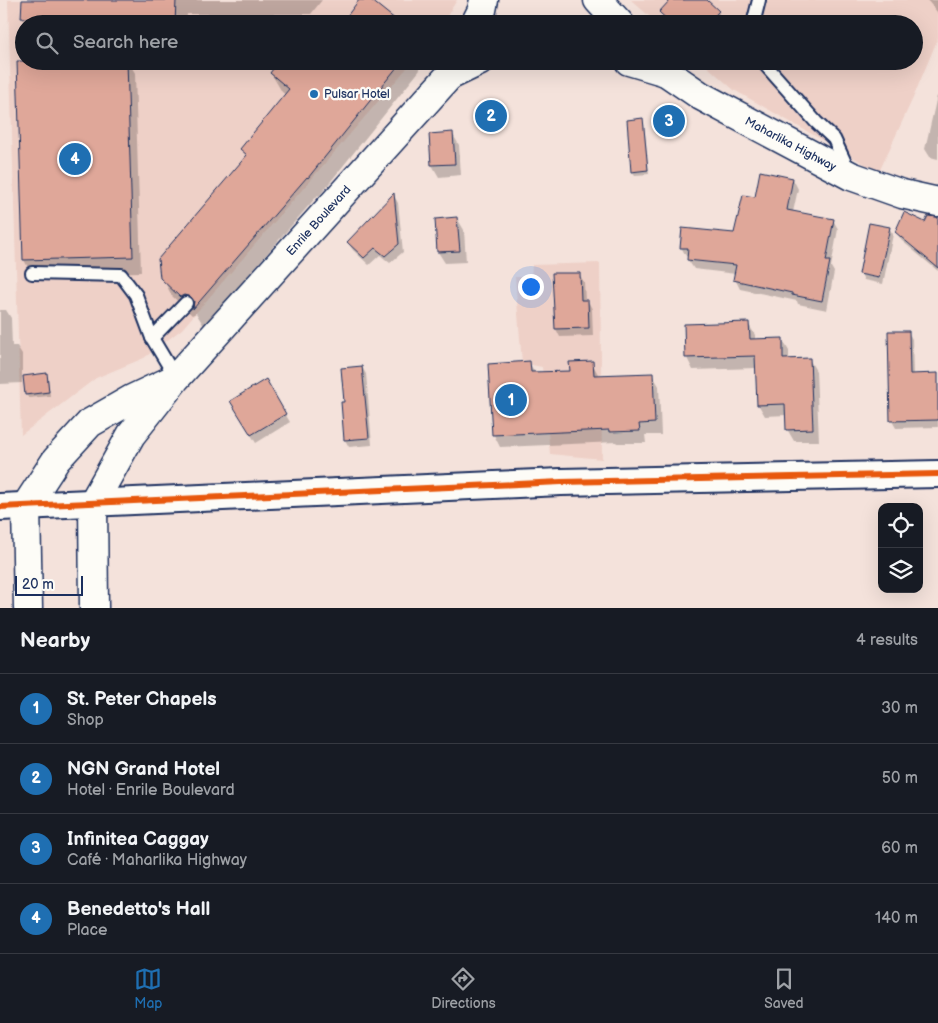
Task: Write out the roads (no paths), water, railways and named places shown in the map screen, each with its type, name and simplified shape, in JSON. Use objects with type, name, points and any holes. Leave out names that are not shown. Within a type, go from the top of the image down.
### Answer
[{"type":"main road","points":[[480,15],[484,0]]},
{"type":"main road","points":[[598,0],[612,15]]},
{"type":"main road","name":"Enrile Boulevard","points":[[94,608],[93,503],[131,435],[176,378],[452,70]]},
{"type":"main road","name":"Maharlika Highway","points":[[666,70],[701,96],[851,176],[902,194],[938,202]]},
{"type":"main road","name":"Enrile Boulevard","points":[[13,507],[90,423],[132,399],[176,378]]},
{"type":"main road","points":[[13,507],[28,608]]},
{"type":"street","points":[[13,507],[561,482],[938,474]]},
{"type":"lane","points":[[755,15],[759,0]]},
{"type":"lane","points":[[770,70],[816,122],[834,139],[851,176]]},
{"type":"lane","points":[[32,273],[121,275],[136,295],[152,338],[176,378]]},
{"type":"lane","points":[[152,338],[186,303]]},
{"type":"place","name":"Pulsar Hotel","points":[[314,94]]},
{"type":"place","name":"NGN Grand Hotel","points":[[491,116]]},
{"type":"place","name":"Infinitea Caggay","points":[[669,121]]},
{"type":"place","name":"Benedetto's Hall","points":[[75,159]]},
{"type":"place","name":"St. Peter Chapels","points":[[511,400]]}]
